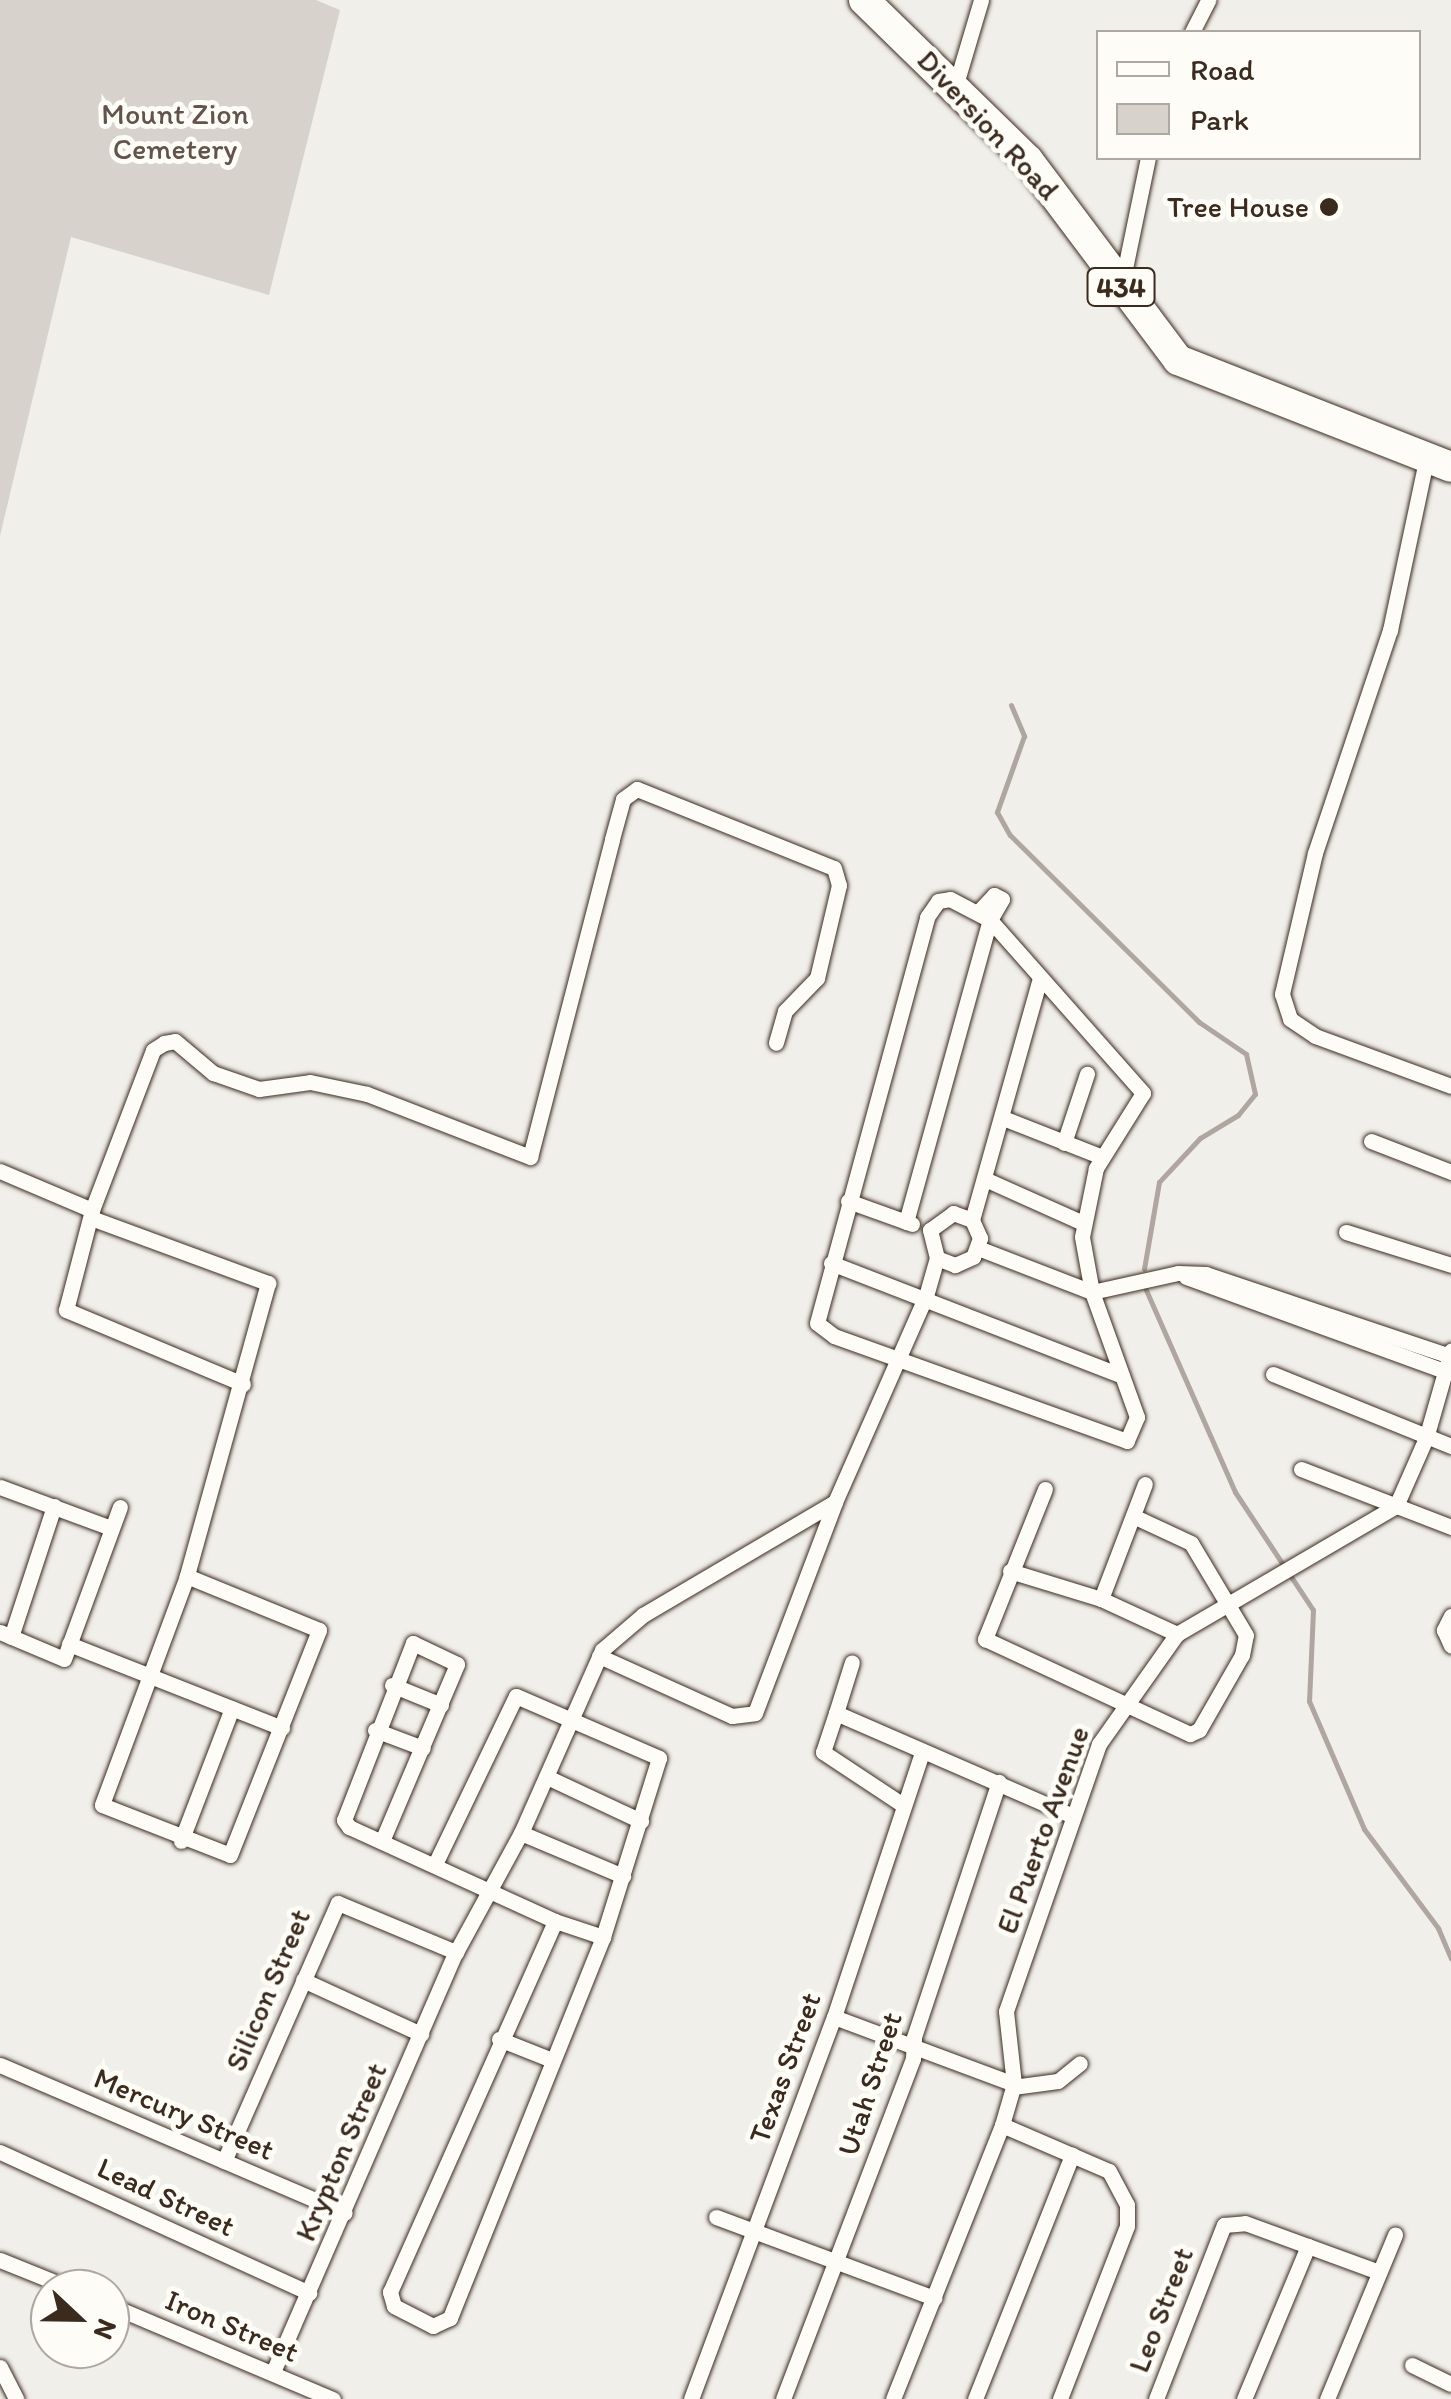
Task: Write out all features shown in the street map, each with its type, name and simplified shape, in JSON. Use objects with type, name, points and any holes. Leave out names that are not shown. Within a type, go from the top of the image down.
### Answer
[{"type":"highway","name":"Diversion Road","points":[[864,0],[956,84],[1028,160],[1159,342],[1188,366],[1439,462]]},
{"type":"street","points":[[956,84],[982,0]]},
{"type":"street","points":[[1193,30],[1208,0]]},
{"type":"street","points":[[1122,287],[1148,160]]},
{"type":"street","points":[[1439,462],[1390,630],[1325,819],[1282,994],[1290,1019],[1315,1036],[1451,1086]]},
{"type":"street","points":[[243,1384],[66,1310],[91,1214],[152,1050],[174,1041],[213,1073],[259,1089],[310,1082],[367,1094],[530,1157],[616,826],[627,792],[637,789],[834,868],[839,885],[817,978],[785,1011],[776,1043]]},
{"type":"street","points":[[950,899],[985,916],[1143,1092],[1102,1157],[1083,1223],[1092,1292],[1138,1426],[1127,1441],[1117,1442],[820,1329],[816,1316],[931,909],[950,899]]},
{"type":"street","points":[[906,1222],[985,916]]},
{"type":"street","points":[[978,1248],[972,1220],[987,1180],[1040,978]]},
{"type":"street","points":[[1064,1143],[1088,1074]]},
{"type":"street","points":[[1003,1118],[1102,1157]]},
{"type":"street","points":[[1371,1141],[1451,1172]]},
{"type":"street","points":[[0,1171],[91,1214],[268,1283],[187,1576],[102,1805],[222,1855],[236,1849],[318,1630],[187,1576]]},
{"type":"street","points":[[987,1180],[1083,1223]]},
{"type":"street","points":[[848,1202],[930,1230]]},
{"type":"street","points":[[930,1230],[954,1213],[972,1220]]},
{"type":"street","points":[[834,1502],[643,1615],[599,1656],[732,1716],[754,1713],[834,1502],[926,1296],[937,1258],[930,1230]]},
{"type":"street","points":[[1346,1232],[1451,1265]]},
{"type":"street","points":[[937,1258],[965,1263],[978,1248]]},
{"type":"street","points":[[978,1248],[1092,1292],[1178,1273],[1231,1281],[1448,1359],[1426,1438],[1396,1506]]},
{"type":"street","points":[[831,1263],[926,1296],[1122,1376]]},
{"type":"street","points":[[1273,1374],[1451,1446]]},
{"type":"street","points":[[1301,1469],[1451,1527]]},
{"type":"street","points":[[1101,1598],[1145,1484]]},
{"type":"street","points":[[0,1487],[111,1528]]},
{"type":"street","points":[[1045,1489],[985,1639],[1180,1734],[1199,1730],[1246,1645],[1229,1602],[1186,1538],[1133,1516]]},
{"type":"street","points":[[54,1506],[6,1635],[64,1659],[120,1506]]},
{"type":"street","name":"El Puerto Avenue","points":[[893,2399],[1002,2125],[1014,2085],[1006,2011],[1098,1744],[1176,1634],[1396,1506]]},
{"type":"street","points":[[1010,1571],[1101,1598],[1176,1634]]},
{"type":"street","points":[[1451,1616],[1444,1630],[1451,1646]]},
{"type":"street","points":[[382,1841],[456,1670],[453,1659],[413,1643],[392,1685],[344,1820],[382,1841],[489,1886],[555,1920],[603,1937]]},
{"type":"street","points":[[69,1644],[282,1728]]},
{"type":"street","name":"Krypton Street","points":[[273,2372],[456,1952],[521,1832],[599,1656]]},
{"type":"street","points":[[852,1662],[823,1752],[903,1805]]},
{"type":"street","points":[[392,1685],[441,1705]]},
{"type":"street","points":[[436,1862],[509,1701],[526,1696],[659,1758],[603,1937],[450,2318],[433,2326],[394,2306],[390,2292],[555,1920]]},
{"type":"street","points":[[181,1841],[232,1708]]},
{"type":"street","points":[[836,1712],[1073,1816]]},
{"type":"street","points":[[375,1730],[423,1748]]},
{"type":"street","name":"Texas Street","points":[[691,2399],[834,2017],[922,1752]]},
{"type":"street","points":[[547,1777],[641,1821]]},
{"type":"street","name":"Utah Street","points":[[783,2399],[914,2048],[999,1782]]},
{"type":"street","points":[[521,1832],[622,1876]]},
{"type":"street","name":"Silicon Street","points":[[224,2161],[338,1903],[456,1952]]},
{"type":"street","points":[[303,1980],[421,2034]]},
{"type":"street","points":[[834,2017],[1014,2085],[1058,2081],[1080,2063]]},
{"type":"street","points":[[499,2039],[552,2060]]},
{"type":"street","name":"Mercury Street","points":[[0,2065],[345,2213]]},
{"type":"street","points":[[1002,2125],[1109,2171],[1124,2192],[1127,2226],[1060,2399]]},
{"type":"street","name":"Lead Street","points":[[0,2152],[309,2292]]},
{"type":"street","points":[[975,2399],[1072,2156]]},
{"type":"street","points":[[716,2217],[934,2298]]},
{"type":"street","name":"Leo Street","points":[[1156,2399],[1224,2225],[1245,2222],[1378,2272]]},
{"type":"street","points":[[1327,2399],[1395,2235]]},
{"type":"street","points":[[1244,2399],[1308,2246]]},
{"type":"street","points":[[0,2260],[30,2272]]},
{"type":"street","name":"Iron Street","points":[[130,2313],[333,2399]]},
{"type":"street","points":[[1412,2365],[1451,2384]]},
{"type":"street","points":[[0,2367],[16,2399]]},
{"type":"green space","name":"Mount Zion Cemetery","points":[[0,0],[316,0],[340,10],[269,295],[71,237],[0,536]]},
{"type":"waterway","points":[[1011,705],[1024,736],[997,812],[1010,835],[1199,1022],[1246,1054],[1255,1094],[1238,1115],[1200,1138],[1159,1182],[1144,1269]]},
{"type":"waterway","points":[[1146,1290],[1235,1492],[1313,1610],[1309,1701],[1364,1829],[1438,1928],[1451,1958]]},
{"type":"place","name":"Tree House","points":[[1329,207]]}]
